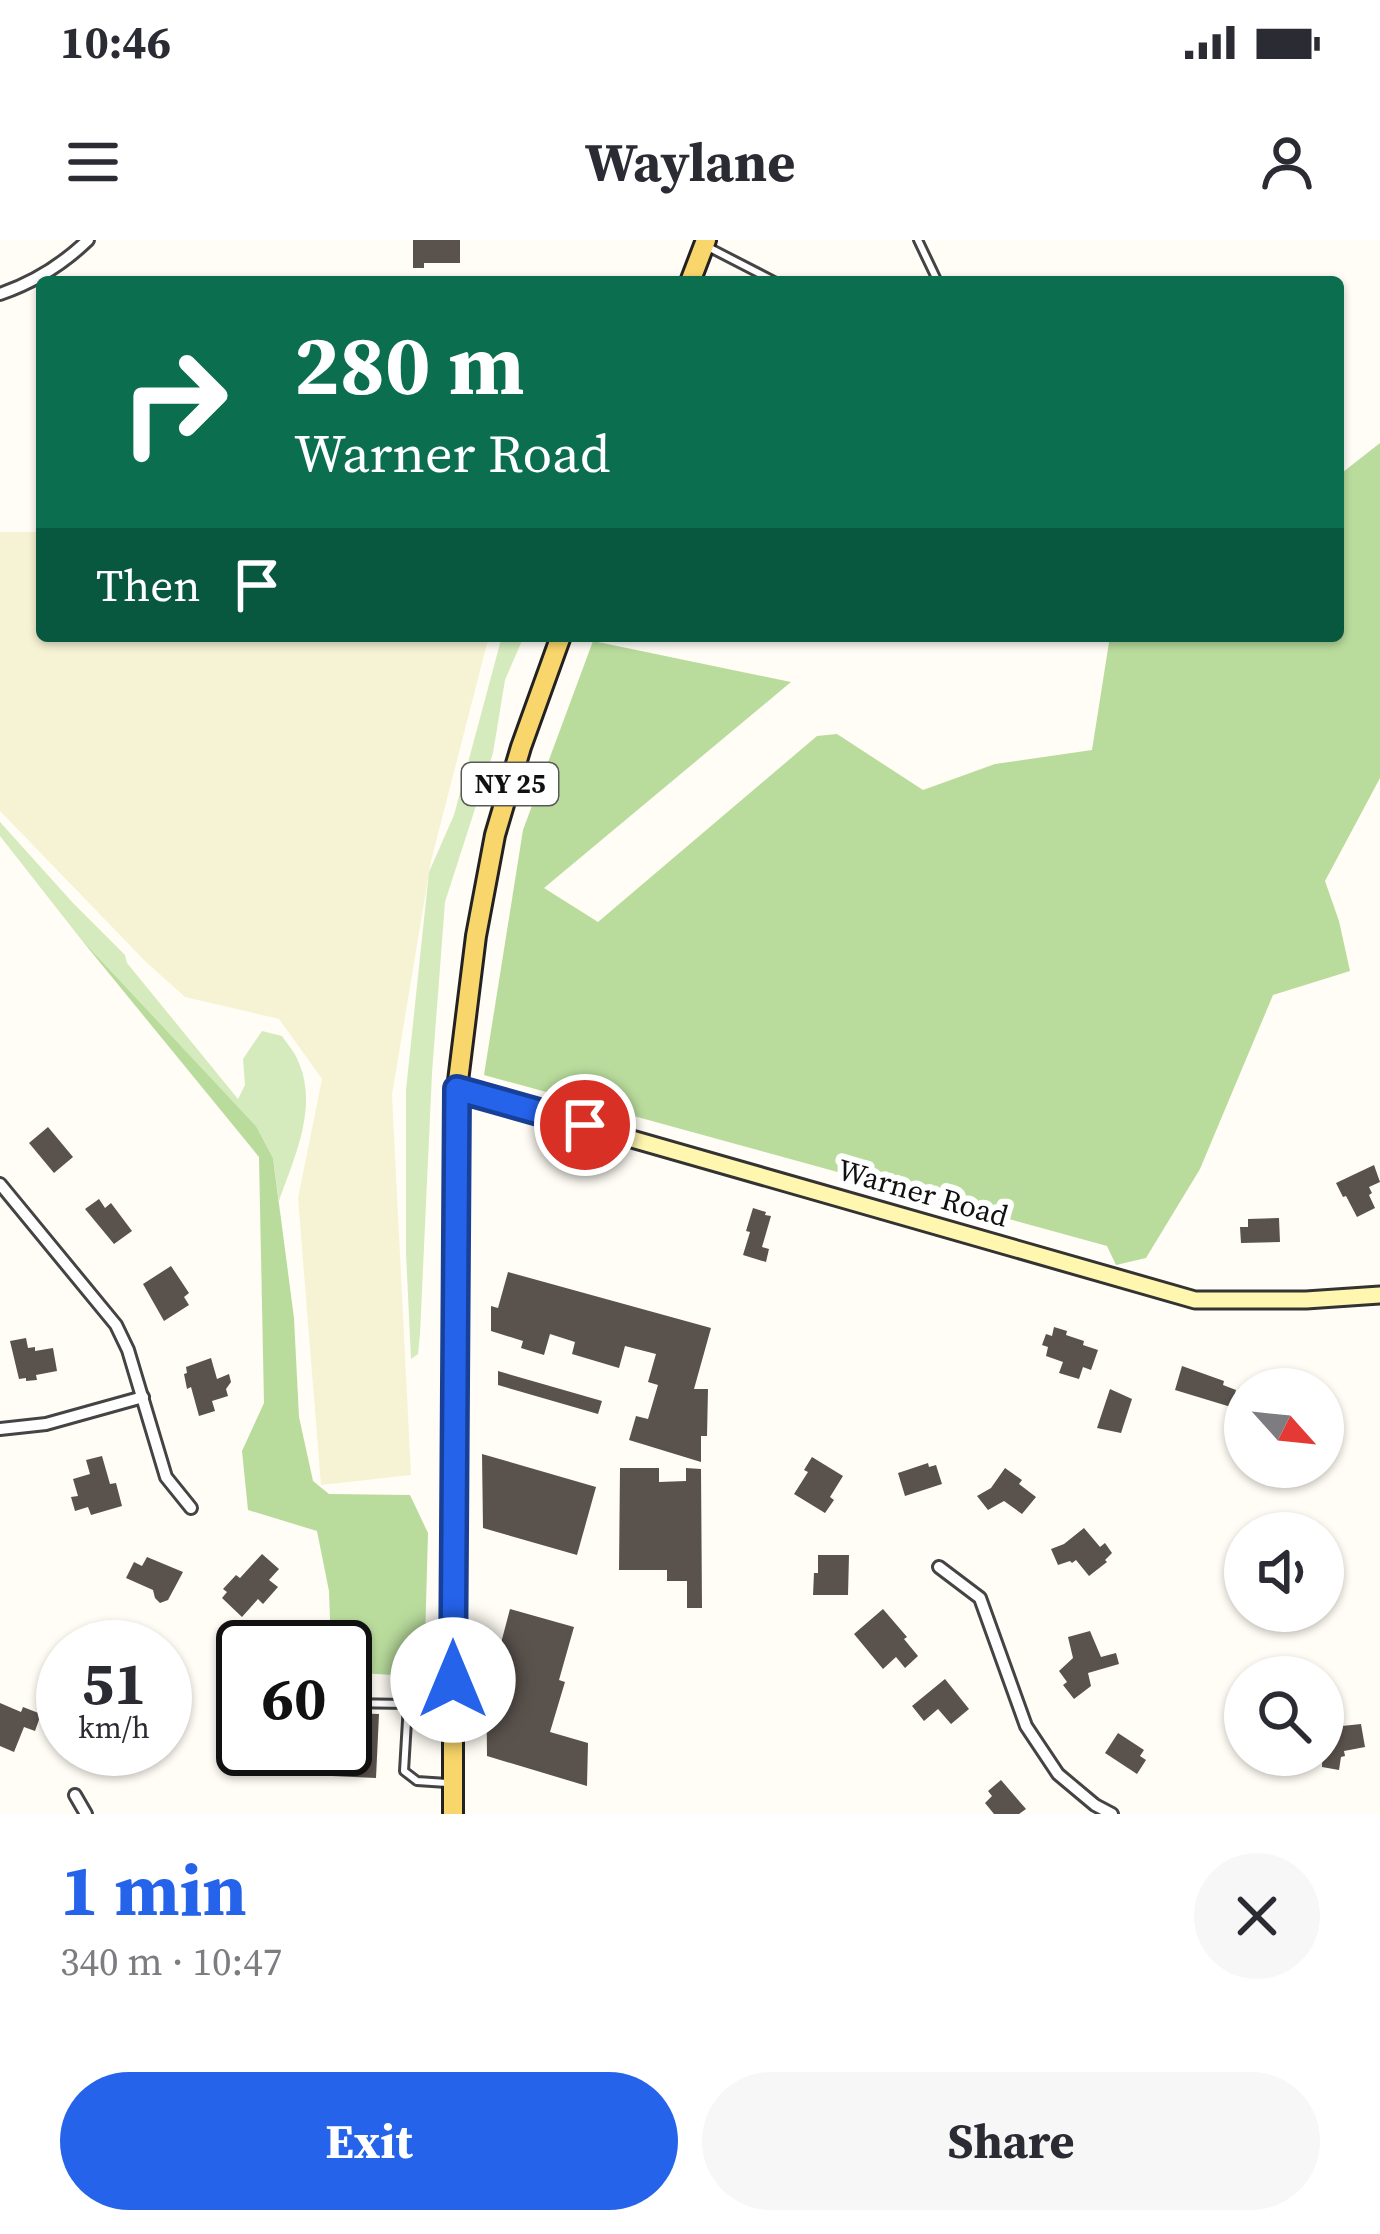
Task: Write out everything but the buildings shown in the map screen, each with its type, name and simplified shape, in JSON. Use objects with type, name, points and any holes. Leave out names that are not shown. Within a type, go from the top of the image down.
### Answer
[{"type":"main road","points":[[692,276],[705,243]]},
{"type":"main road","name":"NY 25","points":[[453,1814],[457,1089],[476,936],[495,835],[559,642]]},
{"type":"street","points":[[41,276],[88,240]]},
{"type":"street","points":[[0,293],[36,278]]},
{"type":"street","name":"Warner Road","points":[[457,1089],[1195,1300],[1380,1295]]},
{"type":"street","points":[[0,1184],[116,1325],[166,1477],[191,1508]]},
{"type":"street","points":[[0,1430],[46,1424],[143,1396]]},
{"type":"street","points":[[939,1567],[980,1598],[1026,1726],[1058,1774],[1112,1814]]},
{"type":"street","points":[[75,1795],[86,1814]]},
{"type":"lane","points":[[918,240],[935,276]]},
{"type":"lane","points":[[705,243],[765,276]]},
{"type":"lane","points":[[372,1703],[453,1705]]},
{"type":"lane","points":[[408,1704],[404,1771],[417,1781],[453,1784]]},
{"type":"shaded area","points":[[0,532],[36,532],[36,642],[487,642],[431,861],[392,1095],[411,1475],[321,1485],[298,1198],[322,1079],[279,1019],[185,997],[0,811]]},
{"type":"green space","points":[[1380,443],[1380,778],[1325,881],[1350,971],[1273,995],[1200,1169],[1146,1258],[1116,1265],[1107,1246],[484,1075],[523,830],[593,642],[791,682],[544,888],[598,922],[817,736],[837,734],[923,790],[995,764],[1092,750],[1109,642],[1344,642],[1344,471]]},
{"type":"green space","points":[[500,642],[521,642],[505,680],[493,753],[445,902],[420,1334],[418,1354],[411,1359],[406,1090],[429,872],[454,815]]},
{"type":"green space","points":[[0,822],[125,955],[238,1099],[245,1085],[243,1059],[262,1031],[282,1036],[298,1061],[306,1096],[302,1132],[279,1201],[273,1158],[256,1126],[80,938],[0,836]]},
{"type":"green space","points":[[80,938],[256,1126],[273,1158],[294,1318],[299,1417],[313,1481],[329,1494],[410,1495],[428,1533],[424,1677],[372,1674],[372,1620],[330,1620],[317,1531],[248,1510],[242,1451],[264,1403],[259,1157]]},
{"type":"route","points":[[453,1680],[457,1089],[585,1125]]}]
